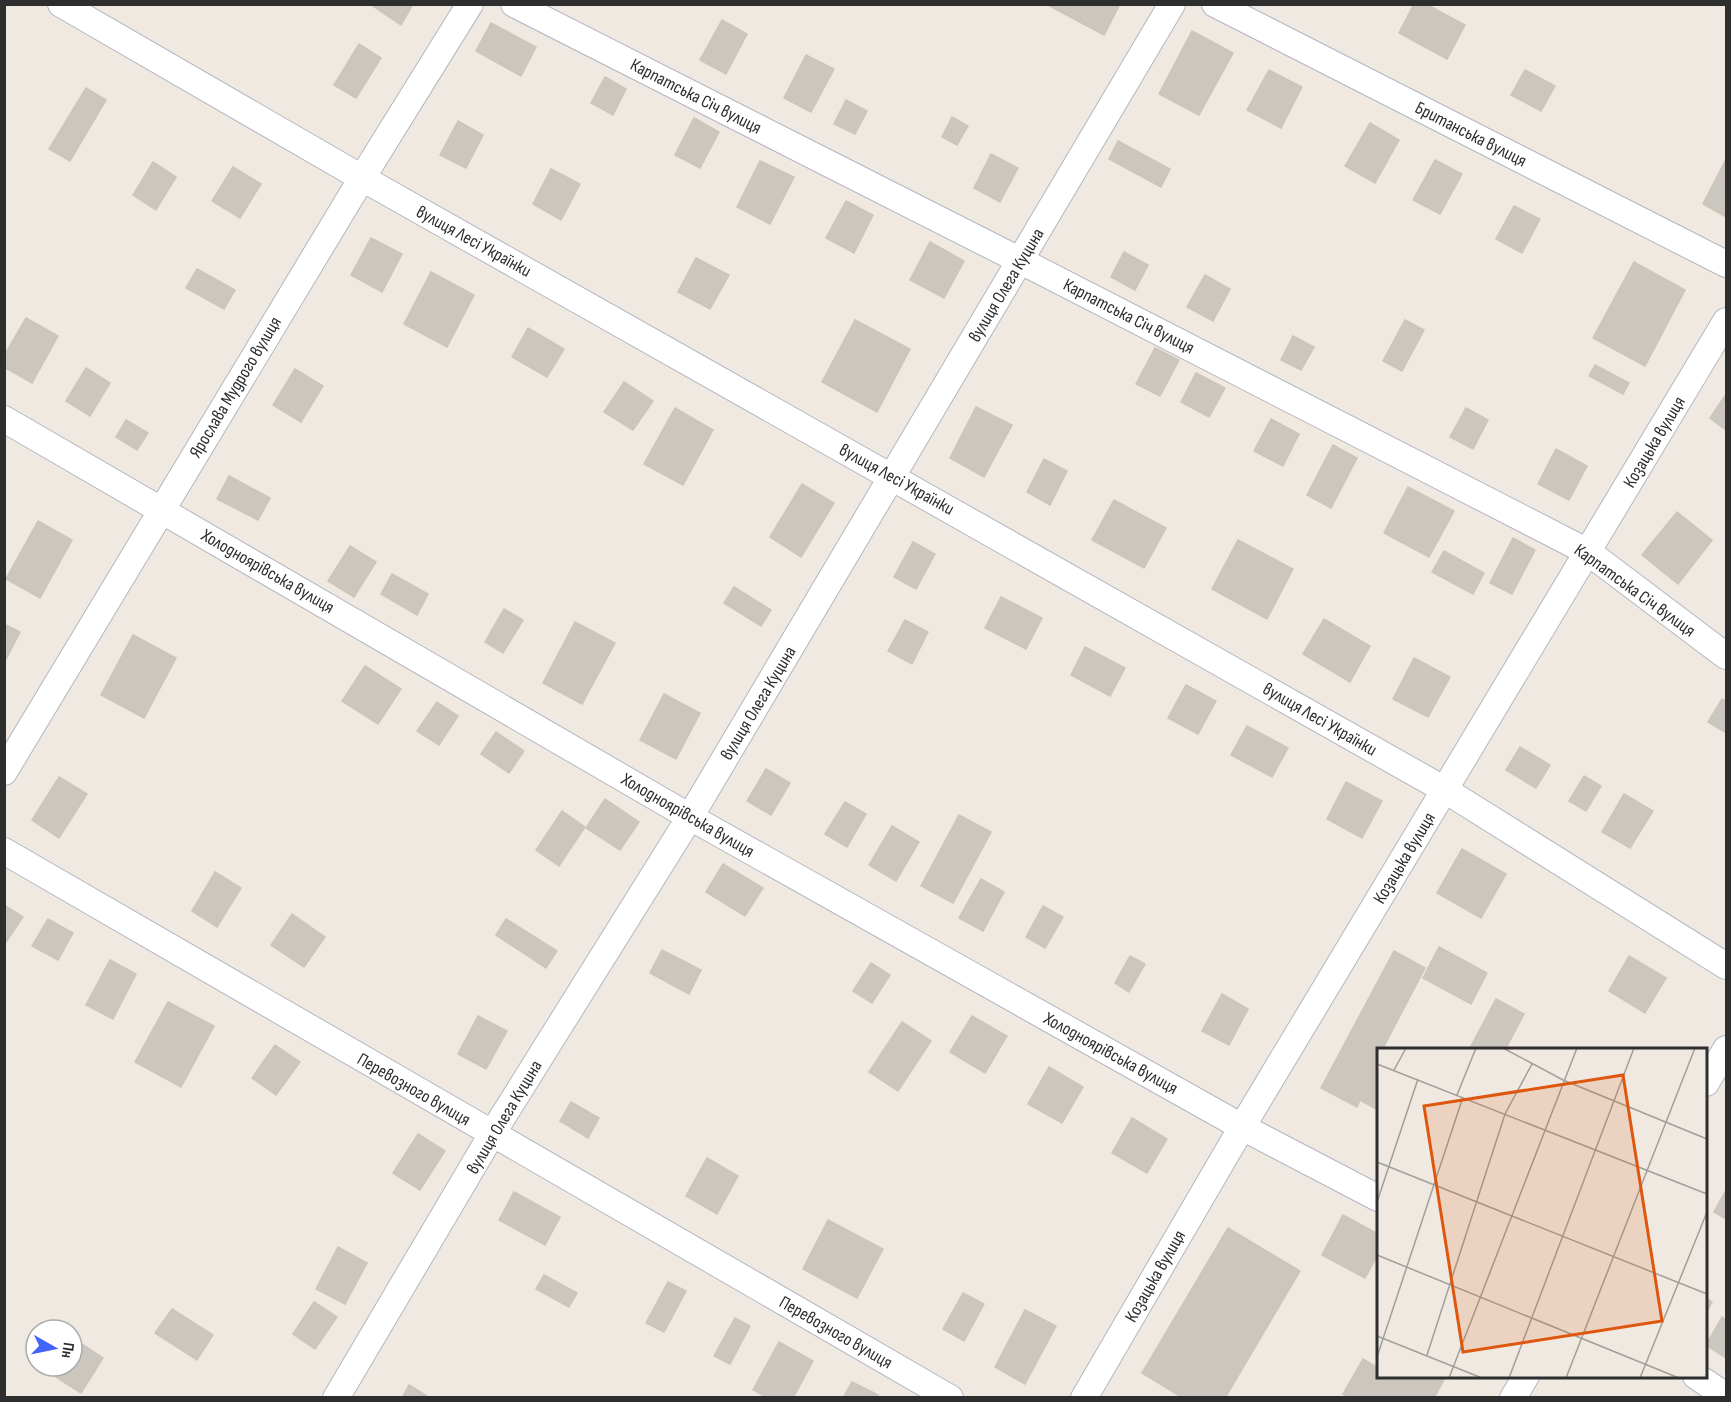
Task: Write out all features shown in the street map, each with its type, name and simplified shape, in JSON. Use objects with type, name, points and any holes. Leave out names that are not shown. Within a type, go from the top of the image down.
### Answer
[{"type":"street","name":"вулиця Лесі Українки","points":[[62,4],[362,177],[1445,789],[1726,966]]},
{"type":"street","name":"Ярослава Мудрого вулиця","points":[[4,772],[362,177],[470,4]]},
{"type":"street","name":"Карпатська Січ вулиця","points":[[514,4],[1588,552],[1726,656]]},
{"type":"street","name":"вулиця Олега Куцина","points":[[336,1398],[492,1134],[690,817],[1172,4]]},
{"type":"street","name":"Британська вулиця","points":[[1215,4],[1726,264]]},
{"type":"street","name":"Козацька вулиця","points":[[1084,1398],[1242,1127],[1726,321]]},
{"type":"street","name":"Холодноярівська вулиця","points":[[4,419],[690,817],[1242,1127],[1377,1197]]},
{"type":"street","name":"Перевозного вулиця","points":[[4,851],[950,1398]]},
{"type":"street","points":[[1707,1081],[1726,1049]]},
{"type":"street","points":[[1513,1398],[1525,1378]]},
{"type":"street","points":[[1698,1378],[1726,1396]]},
{"type":"building","points":[[370,4],[413,4],[401,25]]},
{"type":"building","points":[[1046,4],[1120,4],[1104,35]]},
{"type":"building","points":[[1414,4],[1426,4],[1465,25],[1447,59],[1399,33]]},
{"type":"building","points":[[722,20],[747,34],[726,74],[700,60]]},
{"type":"building","points":[[491,23],[536,47],[521,76],[476,51]]},
{"type":"building","points":[[1192,31],[1233,53],[1199,115],[1159,94]]},
{"type":"building","points":[[359,44],[381,58],[356,98],[334,85]]},
{"type":"building","points":[[806,55],[834,69],[811,112],[784,98]]},
{"type":"building","points":[[1269,70],[1302,87],[1281,128],[1247,110]]},
{"type":"building","points":[[1525,70],[1555,86],[1541,111],[1511,95]]},
{"type":"building","points":[[605,77],[626,89],[613,115],[591,103]]},
{"type":"building","points":[[86,88],[106,100],[70,161],[49,149]]},
{"type":"building","points":[[846,100],[867,111],[855,134],[834,124]]},
{"type":"building","points":[[952,117],[968,126],[957,145],[942,137]]},
{"type":"building","points":[[694,118],[719,132],[700,168],[675,155]]},
{"type":"building","points":[[458,121],[483,135],[466,168],[440,155]]},
{"type":"building","points":[[1370,123],[1399,140],[1375,183],[1345,166]]},
{"type":"building","points":[[1118,141],[1170,169],[1161,187],[1109,159]]},
{"type":"building","points":[[991,154],[1018,168],[1000,202],[974,188]]},
{"type":"building","points":[[1726,159],[1726,217],[1703,204]]},
{"type":"building","points":[[1435,160],[1462,174],[1440,214],[1413,200]]},
{"type":"building","points":[[760,161],[794,177],[770,224],[737,207]]},
{"type":"building","points":[[153,162],[176,177],[156,210],[133,195]]},
{"type":"building","points":[[233,167],[261,184],[240,218],[212,201]]},
{"type":"building","points":[[551,169],[580,184],[561,220],[533,204]]},
{"type":"building","points":[[846,201],[873,215],[854,253],[826,238]]},
{"type":"building","points":[[1514,206],[1540,219],[1522,253],[1496,239]]},
{"type":"building","points":[[371,238],[402,254],[382,292],[351,275]]},
{"type":"building","points":[[930,242],[964,261],[944,298],[910,280]]},
{"type":"building","points":[[1124,252],[1148,265],[1135,290],[1111,277]]},
{"type":"building","points":[[696,258],[729,275],[710,309],[678,292]]},
{"type":"building","points":[[1634,262],[1685,290],[1645,366],[1593,338]]},
{"type":"building","points":[[197,269],[235,290],[224,309],[186,288]]},
{"type":"building","points":[[431,272],[474,295],[447,347],[404,324]]},
{"type":"building","points":[[1205,275],[1230,289],[1213,321],[1187,307]]},
{"type":"building","points":[[26,318],[58,336],[32,383],[4,367],[4,356]]},
{"type":"building","points":[[855,320],[910,349],[877,412],[822,382]]},
{"type":"building","points":[[1405,320],[1424,330],[1402,371],[1383,361]]},
{"type":"building","points":[[528,328],[564,349],[547,377],[512,357]]},
{"type":"building","points":[[1293,336],[1314,347],[1301,370],[1281,360]]},
{"type":"building","points":[[1155,348],[1179,360],[1160,396],[1136,384]]},
{"type":"building","points":[[1595,365],[1629,383],[1623,394],[1589,376]]},
{"type":"building","points":[[86,368],[110,383],[90,416],[66,401]]},
{"type":"building","points":[[295,369],[323,386],[301,422],[273,405]]},
{"type":"building","points":[[1196,373],[1225,388],[1209,417],[1181,402]]},
{"type":"building","points":[[624,382],[653,401],[633,430],[604,412]]},
{"type":"building","points":[[1726,394],[1726,430],[1710,418]]},
{"type":"building","points":[[976,407],[1012,425],[984,477],[950,458]]},
{"type":"building","points":[[675,408],[713,430],[683,485],[644,464]]},
{"type":"building","points":[[1466,408],[1488,420],[1473,449],[1450,437]]},
{"type":"building","points":[[1271,419],[1299,434],[1283,466],[1254,451]]},
{"type":"building","points":[[126,420],[148,433],[137,450],[116,437]]},
{"type":"building","points":[[1333,445],[1357,458],[1331,508],[1307,495]]},
{"type":"building","points":[[1556,449],[1587,466],[1569,500],[1538,484]]},
{"type":"building","points":[[1044,459],[1067,471],[1050,505],[1027,492]]},
{"type":"building","points":[[229,476],[270,498],[258,520],[217,499]]},
{"type":"building","points":[[802,484],[834,503],[801,557],[770,537]]},
{"type":"building","points":[[1408,487],[1454,511],[1429,557],[1384,533]]},
{"type":"building","points":[[1114,500],[1166,528],[1144,568],[1092,540]]},
{"type":"building","points":[[1677,512],[1712,540],[1678,584],[1642,555]]},
{"type":"building","points":[[38,521],[72,540],[40,598],[6,579]]},
{"type":"building","points":[[1513,538],[1535,550],[1512,594],[1490,583]]},
{"type":"building","points":[[1238,540],[1293,569],[1267,619],[1212,589]]},
{"type":"building","points":[[913,542],[935,554],[916,589],[894,577]]},
{"type":"building","points":[[350,546],[376,562],[354,597],[328,581]]},
{"type":"building","points":[[1444,551],[1484,573],[1473,594],[1432,572]]},
{"type":"building","points":[[392,574],[428,594],[417,615],[381,594]]},
{"type":"building","points":[[734,587],[771,610],[761,626],[724,603]]},
{"type":"building","points":[[1001,597],[1042,618],[1026,649],[985,628]]},
{"type":"building","points":[[504,609],[523,620],[503,653],[485,642]]},
{"type":"building","points":[[1324,619],[1370,646],[1350,682],[1303,654]]},
{"type":"building","points":[[905,620],[928,632],[912,664],[888,651]]},
{"type":"building","points":[[575,622],[615,643],[582,704],[543,683]]},
{"type":"building","points":[[4,624],[20,632],[4,663]]},
{"type":"building","points":[[133,635],[176,658],[144,718],[101,695]]},
{"type":"building","points":[[1085,647],[1125,668],[1110,696],[1071,675]]},
{"type":"building","points":[[1414,658],[1450,677],[1428,717],[1393,699]]},
{"type":"building","points":[[365,666],[401,689],[378,724],[342,701]]},
{"type":"building","points":[[1186,685],[1216,701],[1198,734],[1168,718]]},
{"type":"building","points":[[664,694],[700,713],[676,759],[640,740]]},
{"type":"building","points":[[1722,699],[1726,701],[1726,733],[1708,722]]},
{"type":"building","points":[[437,702],[458,716],[439,745],[417,731]]},
{"type":"building","points":[[1247,726],[1288,748],[1272,777],[1231,755]]},
{"type":"building","points":[[496,732],[524,751],[509,773],[481,754]]},
{"type":"building","points":[[1520,747],[1550,765],[1536,788],[1506,770]]},
{"type":"building","points":[[766,769],[790,783],[771,815],[747,801]]},
{"type":"building","points":[[1584,776],[1601,786],[1586,811],[1569,801]]},
{"type":"building","points":[[59,777],[87,794],[59,838],[32,820]]},
{"type":"building","points":[[1346,782],[1382,801],[1362,838],[1327,819]]},
{"type":"building","points":[[1624,794],[1653,811],[1630,848],[1602,832]]},
{"type":"building","points":[[605,799],[639,822],[620,850],[586,828]]},
{"type":"building","points":[[845,802],[866,814],[847,847],[825,834]]},
{"type":"building","points":[[562,811],[585,827],[559,866],[536,850]]},
{"type":"building","points":[[959,815],[991,832],[953,903],[921,886]]},
{"type":"building","points":[[892,826],[919,842],[896,881],[869,865]]},
{"type":"building","points":[[1462,849],[1506,874],[1481,918],[1437,893]]},
{"type":"building","points":[[723,864],[763,888],[745,916],[706,892]]},
{"type":"building","points":[[215,872],[241,888],[217,927],[192,911]]},
{"type":"building","points":[[981,879],[1004,892],[983,931],[959,918]]},
{"type":"building","points":[[4,905],[23,917],[4,945]]},
{"type":"building","points":[[1043,906],[1063,917],[1045,948],[1026,937]]},
{"type":"building","points":[[292,914],[325,937],[304,967],[271,945]]},
{"type":"building","points":[[48,919],[73,933],[58,960],[32,946]]},
{"type":"building","points":[[506,919],[557,951],[546,968],[496,935]]},
{"type":"building","points":[[1439,947],[1487,973],[1471,1004],[1423,978]]},
{"type":"building","points":[[662,950],[701,970],[689,994],[650,973]]},
{"type":"building","points":[[1394,951],[1425,968],[1383,1048],[1377,1048],[1377,1109],[1360,1100],[1357,1107],[1321,1088]]},
{"type":"building","points":[[1130,956],[1145,964],[1129,992],[1115,983]]},
{"type":"building","points":[[1629,956],[1666,978],[1645,1013],[1609,991]]},
{"type":"building","points":[[110,960],[136,974],[113,1019],[86,1005]]},
{"type":"building","points":[[871,963],[890,975],[872,1003],[853,991]]},
{"type":"building","points":[[1222,994],[1248,1009],[1229,1045],[1202,1031]]},
{"type":"building","points":[[1496,999],[1524,1014],[1506,1048],[1470,1048]]},
{"type":"building","points":[[168,1002],[214,1026],[181,1087],[135,1062]]},
{"type":"building","points":[[478,1016],[507,1031],[486,1069],[458,1054]]},
{"type":"building","points":[[972,1016],[1007,1036],[985,1073],[950,1052]]},
{"type":"building","points":[[902,1022],[931,1041],[898,1091],[869,1072]]},
{"type":"building","points":[[275,1045],[300,1062],[276,1095],[252,1078]]},
{"type":"building","points":[[1049,1067],[1083,1087],[1062,1123],[1028,1104]]},
{"type":"building","points":[[571,1102],[599,1118],[588,1138],[560,1121]]},
{"type":"building","points":[[1132,1118],[1167,1139],[1147,1173],[1112,1153]]},
{"type":"building","points":[[418,1134],[445,1151],[420,1190],[393,1173]]},
{"type":"building","points":[[707,1158],[738,1176],[717,1214],[686,1196]]},
{"type":"building","points":[[1726,1190],[1726,1219],[1714,1212]]},
{"type":"building","points":[[514,1192],[560,1217],[545,1245],[499,1220]]},
{"type":"building","points":[[1343,1215],[1377,1233],[1377,1256],[1365,1278],[1322,1255]]},
{"type":"building","points":[[828,1220],[883,1249],[857,1298],[803,1269]]},
{"type":"building","points":[[1228,1228],[1300,1271],[1225,1398],[1183,1398],[1142,1373]]},
{"type":"building","points":[[338,1247],[367,1263],[345,1304],[316,1289]]},
{"type":"building","points":[[544,1275],[577,1293],[569,1307],[536,1289]]},
{"type":"building","points":[[668,1282],[686,1291],[664,1332],[646,1323]]},
{"type":"building","points":[[963,1293],[984,1304],[964,1341],[943,1329]]},
{"type":"building","points":[[1707,1299],[1712,1302],[1707,1311]]},
{"type":"building","points":[[314,1302],[337,1317],[315,1349],[293,1334]]},
{"type":"building","points":[[172,1309],[213,1335],[197,1360],[155,1333]]},
{"type":"building","points":[[1025,1310],[1056,1326],[1025,1384],[995,1367]]},
{"type":"building","points":[[1722,1317],[1726,1320],[1726,1358],[1707,1346]]},
{"type":"building","points":[[735,1318],[750,1326],[730,1364],[714,1356]]},
{"type":"building","points":[[779,1342],[813,1361],[793,1398],[768,1398],[753,1390]]},
{"type":"building","points":[[84,1345],[103,1358],[81,1393],[58,1378],[84,1378]]},
{"type":"building","points":[[1363,1359],[1377,1367],[1377,1378],[1445,1378],[1434,1398],[1349,1398],[1343,1394]]},
{"type":"building","points":[[852,1382],[878,1395],[877,1398],[843,1398]]},
{"type":"building","points":[[409,1385],[430,1398],[402,1398]]}]
